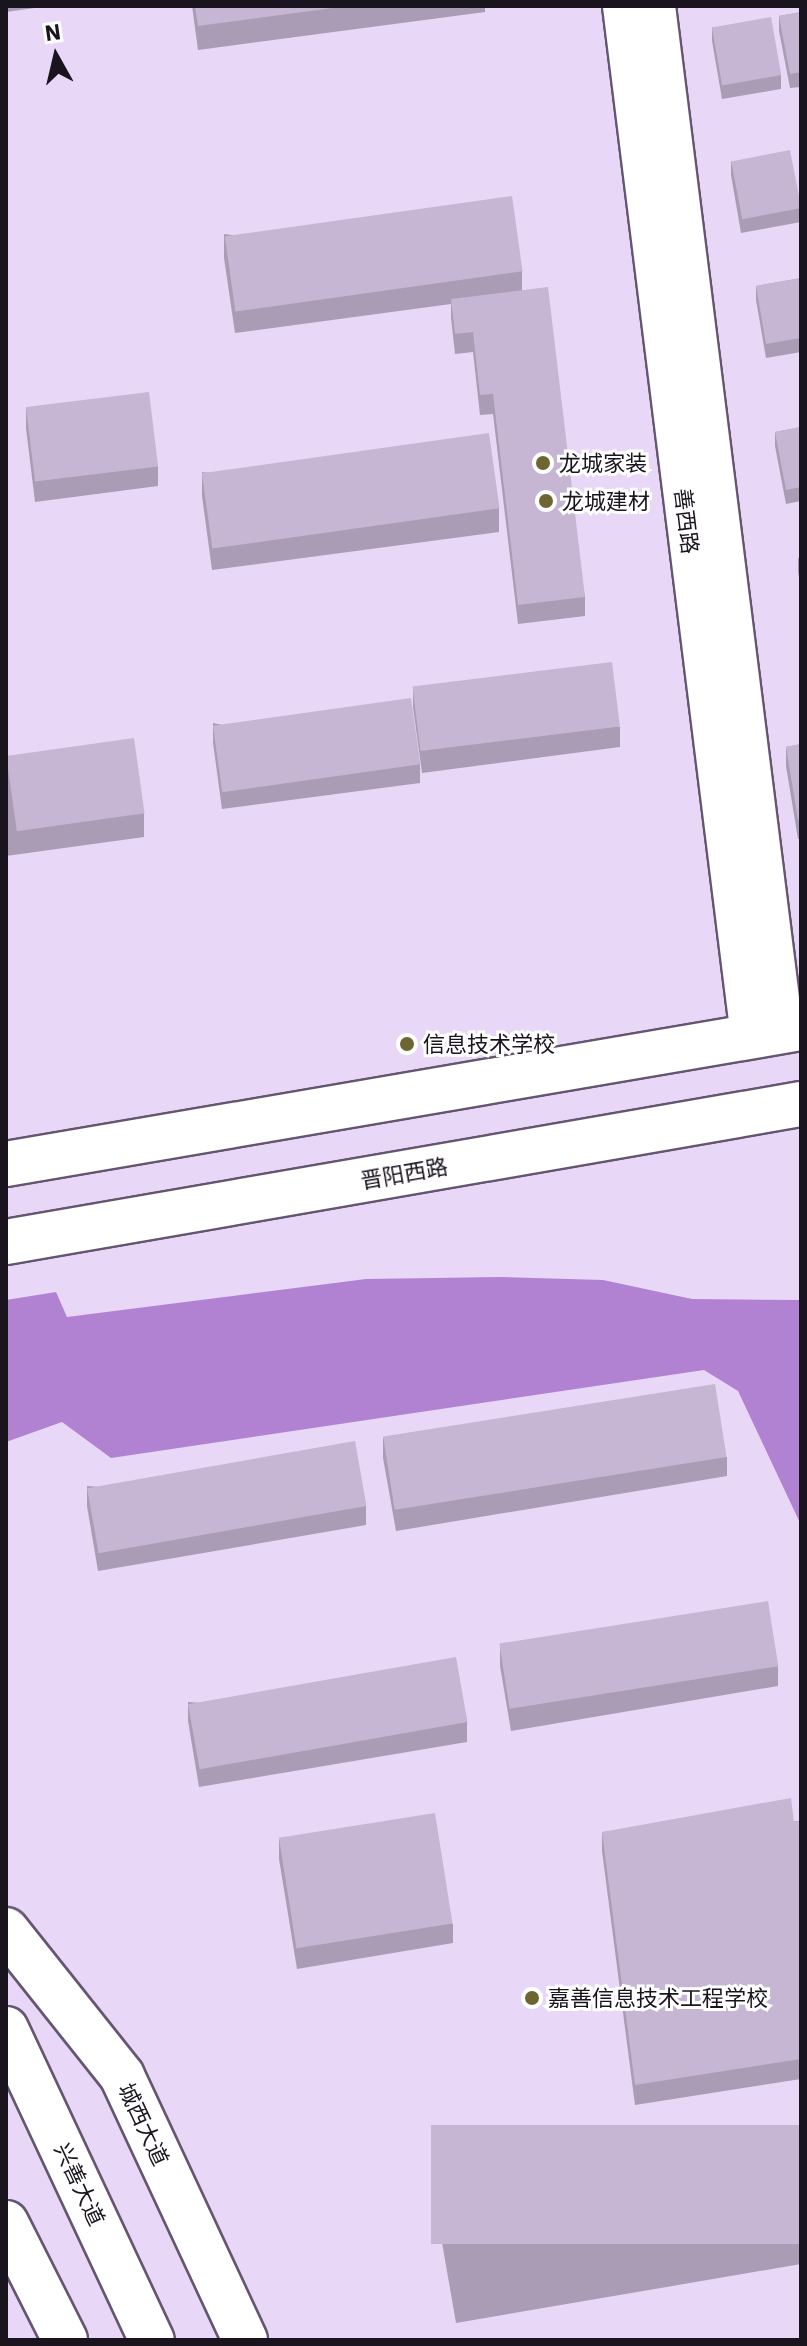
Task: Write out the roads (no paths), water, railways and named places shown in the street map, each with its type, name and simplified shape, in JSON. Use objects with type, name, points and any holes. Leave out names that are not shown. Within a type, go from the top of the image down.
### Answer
[{"type":"main road","points":[[6,1164],[778,1032]]},
{"type":"main road","name":"晋阳西路","points":[[6,1242],[801,1104]]},
{"type":"main road","name":"城西大道","points":[[6,1930],[122,2076],[245,2340]]},
{"type":"main road","name":"兴善大道","points":[[16,2046],[152,2340]]},
{"type":"main road","points":[[6,2223],[65,2340]]},
{"type":"street","name":"善西路","points":[[623,6],[778,1032]]},
{"type":"street","name":"善西路","points":[[655,6],[778,1032]]},
{"type":"place","name":"龙城家装","points":[[543,463]]},
{"type":"place","name":"龙城建材","points":[[546,501]]},
{"type":"place","name":"信息技术学校","points":[[407,1044]]},
{"type":"place","name":"嘉善信息技术工程学校","points":[[532,1998]]}]
